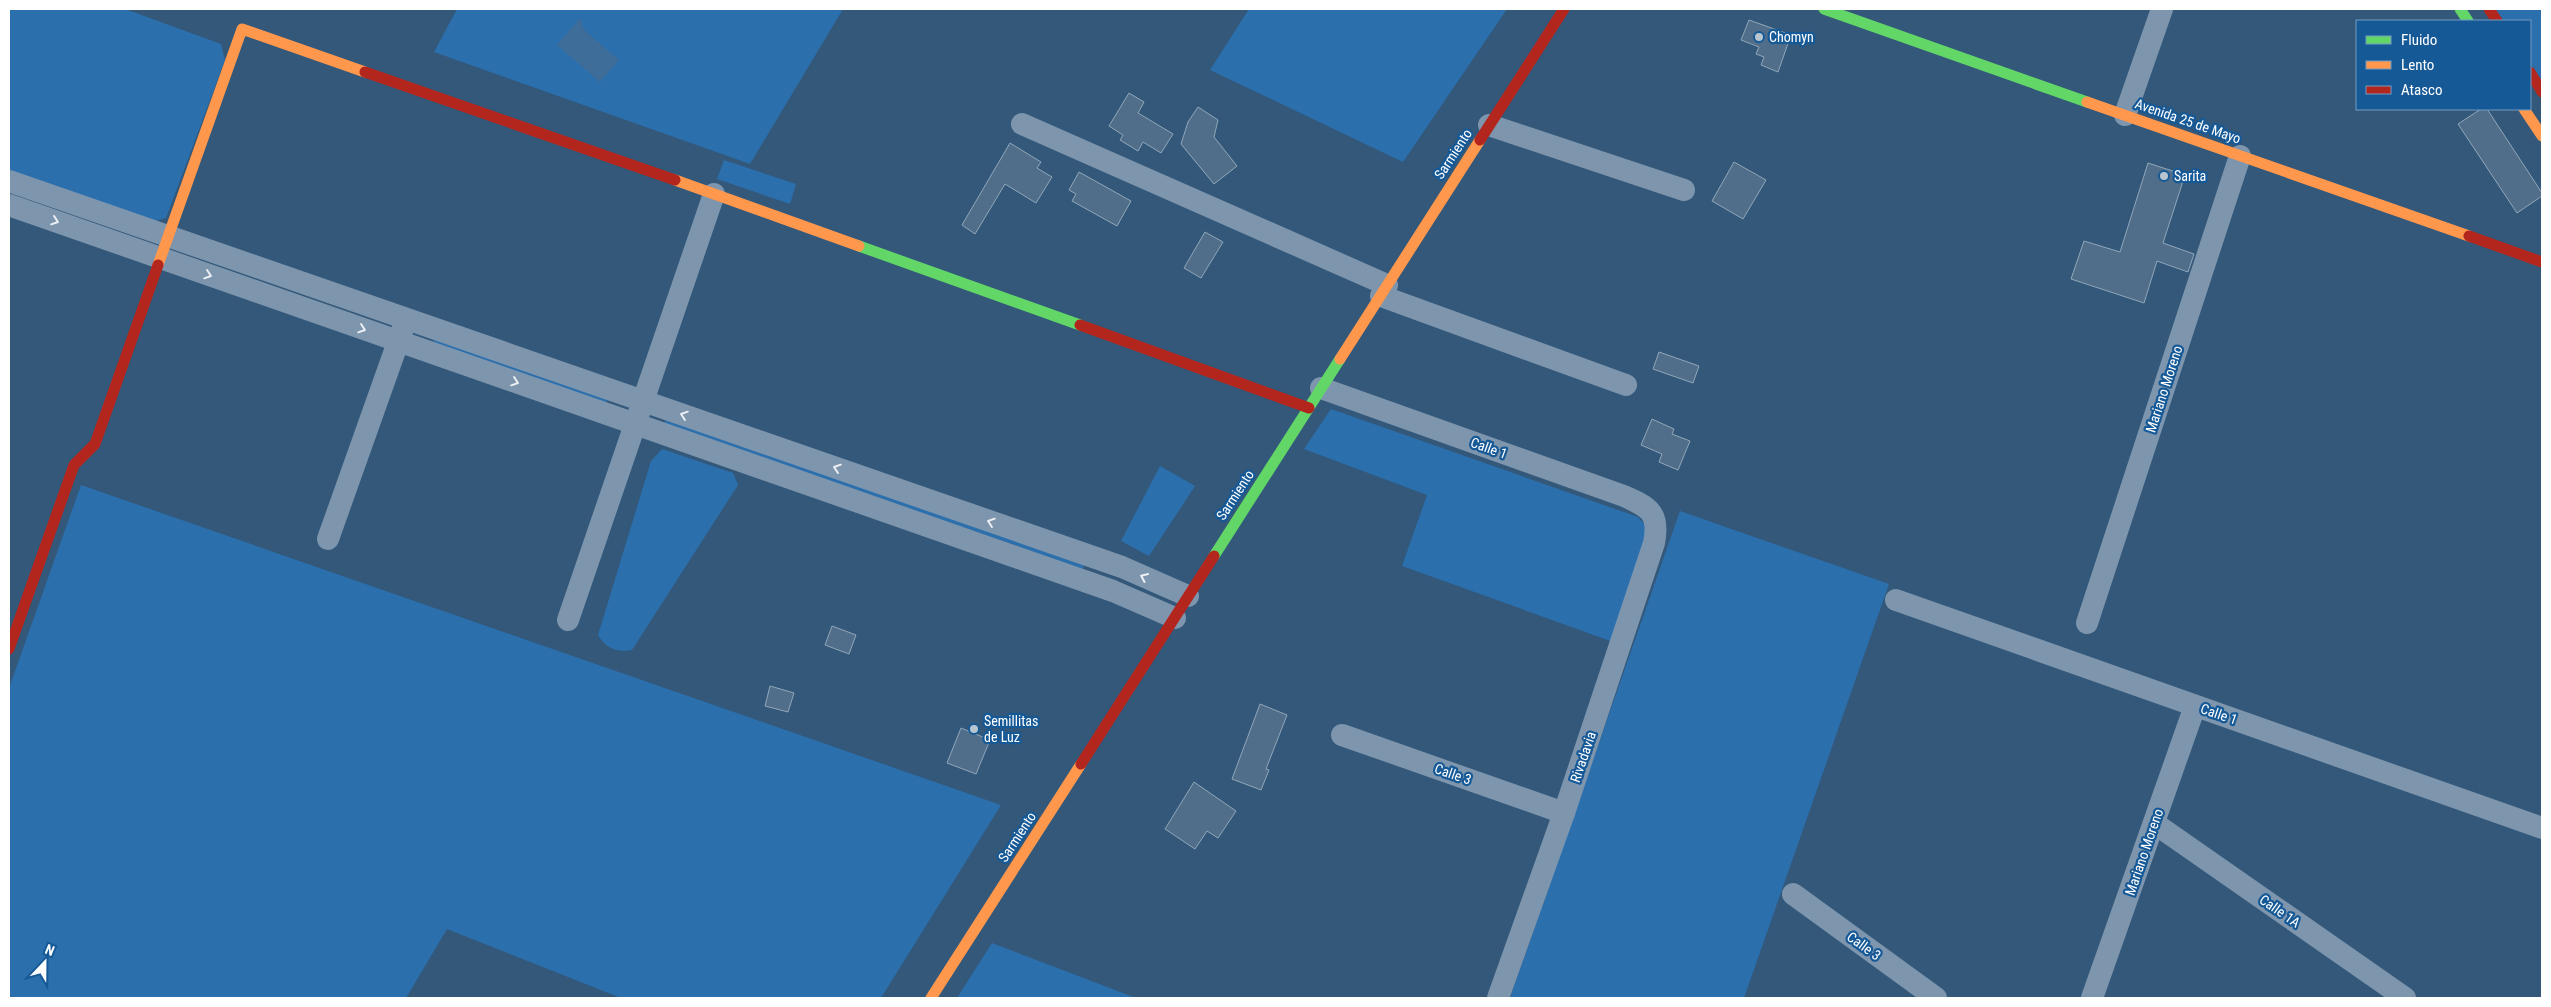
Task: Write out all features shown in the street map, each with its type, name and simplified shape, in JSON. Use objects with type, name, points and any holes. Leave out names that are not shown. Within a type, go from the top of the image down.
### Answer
[{"type":"street","name":"Sarmiento","points":[[931,998],[1564,9]]},
{"type":"street","name":"Avenida 25 de Mayo","points":[[1824,9],[2542,262]]},
{"type":"street","points":[[2125,115],[2162,9]]},
{"type":"street","points":[[2460,9],[2467,20]]},
{"type":"street","points":[[2489,9],[2496,20]]},
{"type":"street","points":[[9,649],[74,465],[95,444],[242,29],[714,194],[1308,408]]},
{"type":"street","points":[[2531,74],[2542,92]]},
{"type":"street","points":[[2525,110],[2542,136]]},
{"type":"street","points":[[1022,124],[1384,290],[1626,385]]},
{"type":"street","points":[[1489,125],[1684,190]]},
{"type":"street","name":"Mariano Moreno","points":[[2087,623],[2240,156]]},
{"type":"street","points":[[9,181],[1122,567],[1188,596]]},
{"type":"street","points":[[568,620],[714,194]]},
{"type":"street","points":[[9,205],[1114,591],[1174,618]]},
{"type":"street","points":[[328,539],[406,319]]},
{"type":"street","name":"Calle 1","points":[[1321,388],[1624,496],[1639,502],[1653,514]]},
{"type":"street","name":"Rivadavia","points":[[1498,998],[1564,813],[1654,543],[1657,527],[1653,514]]},
{"type":"street","name":"Calle 1","points":[[1896,600],[2542,828]]},
{"type":"street","name":"Mariano Moreno","points":[[2092,998],[2196,706]]},
{"type":"street","name":"Calle 3","points":[[1342,735],[1564,813]]},
{"type":"street","name":"Calle 1A","points":[[2154,823],[2405,998]]},
{"type":"street","name":"Calle 3","points":[[1793,894],[1936,998]]},
{"type":"shaded area","points":[[9,9],[125,9],[221,44],[225,60],[166,218],[152,222],[9,171]]},
{"type":"shaded area","points":[[457,9],[843,9],[750,164],[434,52]]},
{"type":"shaded area","points":[[1249,9],[1507,9],[1403,162],[1210,70]]},
{"type":"shaded area","points":[[2489,9],[2542,9],[2542,92],[2531,74],[2531,20],[2496,20]]},
{"type":"shaded area","points":[[580,18],[584,30],[619,60],[600,82],[557,45]]},
{"type":"shaded area","points":[[724,160],[796,184],[790,204],[717,179]]},
{"type":"shaded area","points":[[435,337],[608,398],[606,403],[433,343]]},
{"type":"shaded area","points":[[1331,409],[1638,517],[1648,528],[1616,643],[1402,566],[1427,495],[1304,449]]},
{"type":"shaded area","points":[[666,419],[1084,565],[1083,569],[664,423]]},
{"type":"shaded area","points":[[662,449],[733,473],[738,485],[632,650],[616,650],[604,643],[598,635],[651,461]]},
{"type":"shaded area","points":[[1160,466],[1195,486],[1149,556],[1121,541]]},
{"type":"shaded area","points":[[81,485],[1001,805],[881,998],[621,998],[447,929],[406,998],[9,998],[9,688]]},
{"type":"shaded area","points":[[1680,511],[1889,584],[1744,998],[1510,998]]},
{"type":"shaded area","points":[[992,943],[1136,998],[957,998]]},
{"type":"building","points":[[1749,20],[1791,35],[1778,72],[1761,65],[1764,57],[1756,54],[1759,47],[1741,40]]},
{"type":"building","points":[[1129,93],[1144,102],[1138,113],[1173,134],[1161,153],[1143,142],[1138,151],[1120,140],[1123,135],[1109,126]]},
{"type":"building","points":[[1198,107],[1218,120],[1214,137],[1237,166],[1214,184],[1181,144],[1188,122]]},
{"type":"building","points":[[2479,110],[2488,110],[2542,193],[2542,196],[2517,213],[2458,124]]},
{"type":"building","points":[[1010,143],[1041,162],[1037,168],[1052,177],[1036,203],[1005,184],[975,234],[962,225]]},
{"type":"building","points":[[1734,162],[1766,180],[1743,219],[1712,201]]},
{"type":"building","points":[[2148,163],[2185,175],[2163,243],[2194,254],[2188,272],[2157,261],[2144,303],[2071,279],[2084,241],[2120,252]]},
{"type":"building","points":[[1079,172],[1131,201],[1117,226],[1072,201],[1076,194],[1069,190]]},
{"type":"building","points":[[1205,232],[1223,242],[1201,278],[1184,268]]},
{"type":"building","points":[[1659,352],[1699,366],[1693,383],[1653,369]]},
{"type":"building","points":[[1652,419],[1674,429],[1672,434],[1690,441],[1678,470],[1659,462],[1662,454],[1641,445]]},
{"type":"building","points":[[832,626],[856,635],[849,654],[825,645]]},
{"type":"building","points":[[770,686],[794,693],[788,712],[765,706]]},
{"type":"building","points":[[1260,704],[1287,715],[1266,769],[1269,770],[1261,790],[1232,779]]},
{"type":"building","points":[[961,728],[990,740],[976,774],[947,763]]},
{"type":"building","points":[[1194,782],[1236,811],[1218,838],[1207,831],[1195,849],[1165,829]]},
{"type":"traffic: fast","points":[[1824,9],[2087,102]]},
{"type":"traffic: fast","points":[[2460,9],[2467,20]]},
{"type":"traffic: fast","points":[[859,246],[1080,325]]},
{"type":"traffic: fast","points":[[1214,556],[1340,359]]},
{"type":"traffic: slow","points":[[158,265],[242,29],[365,72]]},
{"type":"traffic: slow","points":[[2087,102],[2469,236]]},
{"type":"traffic: slow","points":[[2525,110],[2542,136]]},
{"type":"traffic: slow","points":[[1340,359],[1480,140]]},
{"type":"traffic: slow","points":[[675,180],[859,246]]},
{"type":"traffic: slow","points":[[931,998],[1081,764]]},
{"type":"traffic: jam","points":[[1480,140],[1564,9]]},
{"type":"traffic: jam","points":[[2489,9],[2496,20]]},
{"type":"traffic: jam","points":[[365,72],[675,180]]},
{"type":"traffic: jam","points":[[2531,74],[2542,92]]},
{"type":"traffic: jam","points":[[2469,236],[2542,262]]},
{"type":"traffic: jam","points":[[9,649],[74,465],[95,444],[158,265]]},
{"type":"traffic: jam","points":[[1080,325],[1309,408]]},
{"type":"traffic: jam","points":[[1081,764],[1214,556]]},
{"type":"place","name":"Chomyn","points":[[1759,37]]},
{"type":"place","name":"Sarita","points":[[2164,176]]},
{"type":"place","name":"Semillitas de Luz","points":[[974,729]]}]
